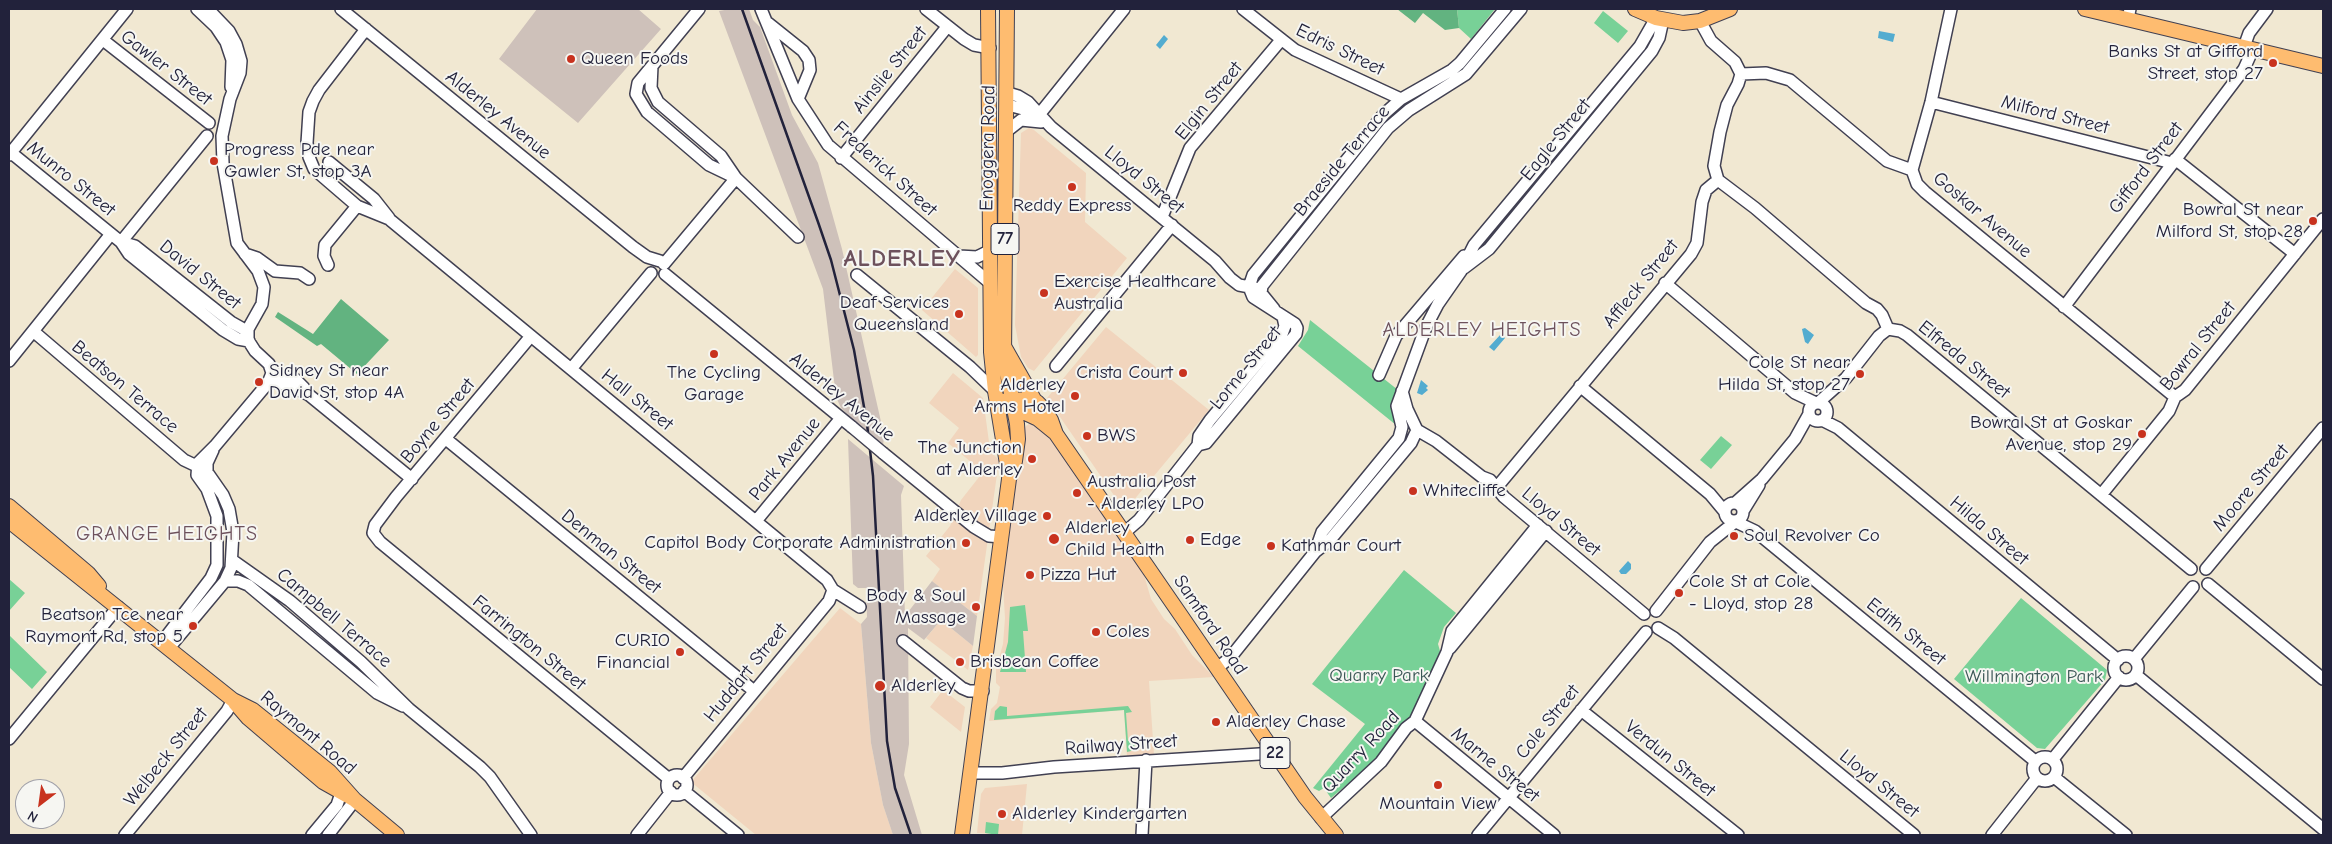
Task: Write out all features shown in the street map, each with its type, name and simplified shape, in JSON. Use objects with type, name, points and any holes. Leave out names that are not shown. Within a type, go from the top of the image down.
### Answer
[{"type":"main road","name":"Enoggera Road","points":[[988,9],[990,48],[989,251],[992,360],[1009,479]]},
{"type":"main road","points":[[1634,9],[1660,19],[1683,23],[1700,22],[1730,9]]},
{"type":"main road","points":[[2085,9],[2129,14],[2248,48],[2323,66]]},
{"type":"main road","name":"Enoggera Road","points":[[1009,479],[1017,454],[1017,428],[1022,399],[1005,367],[1004,290],[1010,10]]},
{"type":"main road","points":[[990,48],[1009,49]]},
{"type":"main road","points":[[990,104],[1008,99]]},
{"type":"main road","points":[[1006,348],[1022,399]]},
{"type":"main road","name":"Samford Road","points":[[997,399],[1022,399],[1052,420],[1056,434]]},
{"type":"main road","name":"Samford Road","points":[[1022,399],[1038,419],[1056,434],[1275,753],[1321,818],[1336,835]]},
{"type":"main road","points":[[962,835],[983,691],[1009,479]]},
{"type":"main road","name":"Raymont Road","points":[[9,506],[88,573],[118,607]]},
{"type":"main road","name":"Raymont Road","points":[[9,521],[233,700],[248,718],[323,782],[341,794],[355,800]]},
{"type":"main road","name":"Raymont Road","points":[[233,700],[253,710],[330,772],[355,800],[397,835]]},
{"type":"street","points":[[9,153],[127,9]]},
{"type":"street","points":[[197,9],[219,30],[228,45],[232,68],[230,99],[222,145],[234,234],[243,254],[258,271],[264,287],[262,304],[248,336]]},
{"type":"street","points":[[208,9],[229,31],[239,53],[241,68],[230,99]]},
{"type":"street","name":"Alderley Avenue","points":[[341,9],[633,247],[663,266],[841,418],[974,527],[989,536],[1002,538]]},
{"type":"street","points":[[699,9],[652,66],[652,88],[656,100],[723,158],[736,178],[798,236]]},
{"type":"street","name":"Frederick Street","points":[[761,9],[798,99],[819,134],[841,158],[990,283]]},
{"type":"street","points":[[926,9],[969,43],[990,48]]},
{"type":"street","points":[[1007,131],[1019,121],[1037,117],[1124,9]]},
{"type":"street","name":"Edris Street","points":[[1243,9],[1295,50],[1401,99]]},
{"type":"street","name":"Braeside Terrace","points":[[1256,290],[1384,114],[1401,99],[1460,64],[1505,9]]},
{"type":"street","name":"Braeside Terrace","points":[[1256,290],[1388,128],[1409,110],[1466,74],[1521,9]]},
{"type":"street","points":[[1912,170],[1951,9]]},
{"type":"street","name":"Gifford Street","points":[[2064,306],[2244,69],[2248,48],[2248,33],[2267,9]]},
{"type":"street","name":"Eagle Street","points":[[1379,375],[1396,336],[1640,46],[1660,19]]},
{"type":"street","name":"Eagle Street","points":[[1461,271],[1489,249],[1649,54],[1659,38],[1660,19]]},
{"type":"street","name":"Frederick Street","points":[[766,22],[803,52],[809,60],[810,70],[798,99]]},
{"type":"street","points":[[1700,22],[1706,35],[1735,62],[1741,74],[1738,84],[1726,105],[1720,132],[1714,166],[1718,180]]},
{"type":"street","name":"Ainslie Street","points":[[841,158],[947,27]]},
{"type":"street","name":"Hall Street","points":[[366,29],[317,93],[309,112],[308,154],[313,167],[357,206],[389,219]]},
{"type":"street","name":"Gawler Street","points":[[102,40],[209,123]]},
{"type":"street","name":"Elgin Street","points":[[1162,217],[1190,148],[1281,40]]},
{"type":"street","points":[[1640,46],[1644,44],[1648,47],[1649,54]]},
{"type":"street","name":"Goskar Avenue","points":[[1741,74],[1766,73],[1790,80],[1887,161],[1912,170],[1917,184],[1925,192],[2175,397]]},
{"type":"street","name":"Lloyd Street","points":[[1008,99],[1022,98],[1037,117],[1052,127],[1172,225],[1215,261],[1237,283],[1256,290]]},
{"type":"street","name":"Milford Street","points":[[1930,102],[2173,161],[2295,254]]},
{"type":"street","points":[[222,145],[207,136],[205,130],[209,123],[226,119]]},
{"type":"street","points":[[121,242],[207,136]]},
{"type":"street","name":"Munro Street","points":[[9,153],[111,234]]},
{"type":"street","name":"Hall Street","points":[[329,162],[374,199],[389,219],[827,580],[833,590],[841,593],[860,607]]},
{"type":"street","points":[[571,369],[650,272],[659,278],[663,266],[736,178]]},
{"type":"street","name":"Affleck Street","points":[[1497,487],[1691,254],[1697,243],[1702,202],[1706,190],[1718,180]]},
{"type":"street","name":"Elfreda Street","points":[[1718,180],[1755,208],[1866,303],[1877,309],[1883,316],[1888,329],[1900,331],[1906,335],[2191,569]]},
{"type":"street","points":[[328,265],[324,256],[325,245],[357,206]]},
{"type":"street","name":"Bowral Street","points":[[2101,495],[2169,411],[2175,397],[2184,390],[2323,219]]},
{"type":"street","points":[[1056,366],[1172,225]]},
{"type":"street","points":[[9,361],[111,234]]},
{"type":"street","name":"David Street","points":[[111,234],[121,242],[135,246],[248,336],[269,364],[270,377]]},
{"type":"street","name":"Eagle Street","points":[[1315,552],[1322,532],[1400,436],[1402,424],[1397,408],[1430,318],[1461,271],[1474,245]]},
{"type":"street","name":"Alderley Avenue","points":[[633,247],[650,272]]},
{"type":"street","points":[[959,256],[976,257],[989,251]]},
{"type":"street","points":[[243,254],[257,258],[275,270],[298,272],[309,279]]},
{"type":"street","points":[[857,275],[970,367],[997,399]]},
{"type":"street","name":"Hilda Street","points":[[1665,283],[2118,660]]},
{"type":"street","name":"Lorne Street","points":[[1124,533],[1139,520],[1198,445],[1206,442],[1216,432],[1296,336],[1296,326],[1279,313],[1256,290]]},
{"type":"street","points":[[1656,611],[1710,542],[1819,412],[1879,336],[1888,329]]},
{"type":"street","name":"Beatson Terrace","points":[[32,331],[184,460],[202,468],[223,496],[229,509],[233,532],[232,560],[225,581],[199,603],[165,645]]},
{"type":"street","name":"Boyne Street","points":[[373,530],[412,479],[531,336]]},
{"type":"street","points":[[970,367],[982,368],[992,360]]},
{"type":"street","points":[[202,468],[208,461],[215,446],[270,377],[297,381],[309,395],[412,479]]},
{"type":"street","name":"Edith Street","points":[[1580,386],[2035,761]]},
{"type":"street","points":[[1217,668],[1230,658],[1315,552],[1330,540],[1411,443],[1417,430],[1407,409],[1402,391]]},
{"type":"street","name":"Park Avenue","points":[[756,521],[841,418]]},
{"type":"street","name":"Moore Street","points":[[2206,569],[2323,428]]},
{"type":"street","name":"Lloyd Street","points":[[1417,430],[1497,487],[1504,497],[1644,614]]},
{"type":"street","name":"Denman Street","points":[[446,439],[754,691]]},
{"type":"street","name":"Beatson Terrace","points":[[199,603],[215,572],[219,551],[218,516],[207,489],[197,475],[202,468]]},
{"type":"street","name":"Quarry Road","points":[[1321,818],[1381,762],[1406,728],[1415,721],[1447,652],[1452,631],[1542,528]]},
{"type":"street","name":"Farrington Street","points":[[373,530],[374,537],[669,779]]},
{"type":"street","name":"Campbell Terrace","points":[[232,560],[285,598],[361,662],[409,709],[483,770],[524,833]]},
{"type":"street","points":[[2200,567],[2206,569],[2210,575],[2208,584],[2200,589],[2193,587],[2188,578],[2191,569],[2200,567]]},
{"type":"street","points":[[249,586],[255,575]]},
{"type":"street","name":"Campbell Terrace","points":[[225,581],[238,581],[249,586],[377,693],[409,709]]},
{"type":"street","points":[[2208,584],[2322,676]]},
{"type":"street","points":[[2134,659],[2193,587]]},
{"type":"street","name":"Huddart Street","points":[[683,778],[829,601],[833,590]]},
{"type":"street","points":[[9,739],[118,607]]},
{"type":"street","points":[[1647,611],[1656,611],[1660,617],[1652,630],[1642,622],[1647,611]]},
{"type":"street","name":"Lloyd Street","points":[[1652,630],[1674,638],[1913,835]]},
{"type":"street","name":"Cole Street","points":[[1478,835],[1581,710],[1652,630]]},
{"type":"street","points":[[903,641],[958,686],[968,691],[983,691]]},
{"type":"street","points":[[2127,656],[2134,659],[2138,664],[2136,675],[2130,679],[2119,677],[2115,671],[2118,660],[2127,656]]},
{"type":"street","points":[[2136,675],[2323,829]]},
{"type":"street","points":[[2053,760],[2119,677]]},
{"type":"street","name":"Welbeck Street","points":[[125,835],[227,711],[233,700]]},
{"type":"street","name":"Verdun Street","points":[[1581,710],[1738,835]]},
{"type":"street","name":"Marne Street","points":[[1415,721],[1554,835]]},
{"type":"street","name":"Railway Street","points":[[971,773],[1002,773],[1146,760],[1275,753]]},
{"type":"street","points":[[2046,756],[2053,760],[2057,766],[2054,777],[2044,781],[2037,778],[2033,770],[2035,761],[2046,756]]},
{"type":"street","points":[[1142,835],[1146,760]]},
{"type":"street","points":[[676,775],[683,778],[687,784],[684,791],[678,794],[671,792],[667,786],[669,779],[676,775]]},
{"type":"street","points":[[2054,777],[2126,835]]},
{"type":"street","points":[[1992,835],[2037,778]]},
{"type":"street","points":[[684,791],[738,835]]},
{"type":"street","points":[[637,835],[671,792]]},
{"type":"street","points":[[312,835],[336,806],[341,794]]},
{"type":"street","points":[[328,835],[355,800]]},
{"type":"shaded area","name":"Queen Foods","points":[[537,9],[638,9],[661,29],[578,123],[499,59]]},
{"type":"shaded area","points":[[749,9],[753,20],[760,27],[792,115],[818,163],[842,249],[884,435],[883,447],[847,417],[848,415],[841,408],[836,397],[823,289],[719,11]]},
{"type":"shaded area","points":[[1029,128],[1034,130],[1086,173],[1085,222],[1127,258],[1034,371],[1028,368],[1021,357],[1015,325],[1021,133]]},
{"type":"shaded area","name":"Deaf Services Queensland","points":[[955,269],[978,288],[978,355],[976,357],[922,310]]},
{"type":"shaded area","points":[[1106,327],[1209,410],[1128,507],[1122,507],[1047,398]]},
{"type":"shaded area","points":[[953,373],[983,398],[989,442],[993,454],[999,460],[977,616],[932,581],[940,569],[926,556],[950,526],[961,500],[983,472],[948,443],[959,428],[929,403]]},
{"type":"shaded area","points":[[1032,422],[1045,431],[1128,551],[1144,575],[1151,599],[1164,619],[1175,629],[1192,655],[1214,677],[1149,681],[1154,755],[1127,757],[1124,710],[989,721],[991,709],[997,703],[1000,687],[996,683],[996,669],[1003,644],[1005,618],[1003,585],[1021,437],[1026,426]]},
{"type":"shaded area","points":[[848,439],[904,486],[901,495],[905,616],[932,581],[977,616],[973,646],[941,620],[924,640],[908,628],[909,744],[904,775],[922,835],[893,835],[883,805],[871,743],[861,624],[867,617],[866,588],[858,588],[853,584]]},
{"type":"shaded area","points":[[840,608],[861,624],[871,743],[883,805],[893,835],[756,835],[691,782]]},
{"type":"shaded area","points":[[941,620],[973,646],[968,670],[926,638]]},
{"type":"shaded area","points":[[943,690],[965,707],[961,732],[930,707]]},
{"type":"shaded area","name":"Alderley Kindergarten","points":[[1027,784],[1022,835],[977,833],[981,794],[985,788]]},
{"type":"green space","points":[[1397,9],[1457,9],[1459,28],[1445,30],[1423,13],[1415,23]]},
{"type":"green space","points":[[1457,9],[1495,9],[1471,39],[1459,28]]},
{"type":"green space","points":[[1603,11],[1628,31],[1618,43],[1594,23]]},
{"type":"green space","points":[[341,299],[389,340],[357,374],[321,344],[317,346],[275,317],[278,312],[313,334]]},
{"type":"green space","points":[[1310,320],[1398,390],[1393,409],[1396,425],[1298,346],[1308,330]]},
{"type":"green space","points":[[1721,436],[1732,445],[1711,469],[1700,460]]},
{"type":"green space","name":"Quarry Park","points":[[1404,570],[1456,613],[1444,627],[1438,644],[1440,651],[1434,671],[1418,705],[1408,720],[1378,759],[1331,798],[1324,788],[1319,791],[1313,788],[1365,724],[1312,684]]},
{"type":"green space","points":[[9,579],[25,593],[9,611]]},
{"type":"green space","name":"Willmington Park","points":[[2021,598],[2107,670],[2105,680],[2045,749],[2037,748],[1954,679]]},
{"type":"green space","points":[[1025,605],[1028,631],[1023,631],[1026,672],[1000,672],[1008,642],[1010,607]]},
{"type":"green space","points":[[9,635],[47,672],[32,689],[9,667]]},
{"type":"green space","points":[[1000,706],[1007,707],[1007,716],[1128,706],[1132,712],[1126,713],[1128,741],[1134,740],[1135,750],[1127,752],[1124,710],[994,720],[995,711]]},
{"type":"green space","points":[[986,822],[999,824],[998,835],[985,833]]},
{"type":"water","points":[[1879,31],[1895,34],[1893,42],[1878,38]]},
{"type":"water","points":[[1164,35],[1168,39],[1160,49],[1156,45]]},
{"type":"water","points":[[1805,328],[1814,335],[1808,344],[1805,342],[1802,329]]},
{"type":"water","points":[[1501,334],[1505,338],[1494,351],[1489,347]]},
{"type":"water","points":[[1421,380],[1428,386],[1426,388],[1428,390],[1422,395],[1417,393]]},
{"type":"water","points":[[1628,561],[1631,564],[1631,569],[1626,574],[1621,574],[1619,571]]},
{"type":"railway","points":[[742,9],[831,260],[854,350],[867,424],[873,476],[887,741],[895,788],[911,835]]},
{"type":"place","name":"Queen Foods","points":[[571,59]]},
{"type":"place","name":"Banks St at Gifford Street, stop 27","points":[[2273,63]]},
{"type":"place","name":"Progress Pde near Gawler St, stop 3A","points":[[214,161]]},
{"type":"place","name":"Reddy Express","points":[[1072,187]]},
{"type":"place","name":"Bowral St near Milford St, stop 28","points":[[2313,221]]},
{"type":"place","name":"Exercise Healthcare Australia","points":[[1044,293]]},
{"type":"place","name":"Deaf Services Queensland","points":[[959,314]]},
{"type":"place","name":"The Cycling Garage","points":[[714,354]]},
{"type":"place","name":"Crista Court","points":[[1183,373]]},
{"type":"place","name":"Cole St near Hilda St, stop 27","points":[[1860,374]]},
{"type":"place","name":"Sidney St near David St, stop 4A","points":[[259,382]]},
{"type":"place","name":"Alderley Arms Hotel","points":[[1075,396]]},
{"type":"place","name":"Bowral St at Goskar Avenue, stop 29","points":[[2142,434]]},
{"type":"place","name":"BWS","points":[[1087,436]]},
{"type":"place","name":"The Junction at Alderley","points":[[1032,459]]},
{"type":"place","name":"Whitecliffe","points":[[1413,491]]},
{"type":"place","name":"Australia Post - Alderley LPO","points":[[1077,493]]},
{"type":"place","name":"Alderley Village","points":[[1047,516]]},
{"type":"place","name":"Soul Revolver Co","points":[[1734,536]]},
{"type":"place","name":"Alderley Child Health","points":[[1054,539]]},
{"type":"place","name":"Edge","points":[[1190,540]]},
{"type":"place","name":"Capitol Body Corporate Administration","points":[[966,543]]},
{"type":"place","name":"Kathmar Court","points":[[1271,546]]},
{"type":"place","name":"Pizza Hut","points":[[1030,575]]},
{"type":"place","name":"Cole St at Cole - Lloyd, stop 28","points":[[1679,593]]},
{"type":"place","name":"Body & Soul Massage","points":[[976,607]]},
{"type":"place","name":"Beatson Tce near Raymont Rd, stop 5","points":[[193,626]]},
{"type":"place","name":"Coles","points":[[1096,632]]},
{"type":"place","name":"CURIO Financial","points":[[680,652]]},
{"type":"place","name":"Brisbean Coffee","points":[[960,662]]},
{"type":"place","name":"Alderley","points":[[880,686]]},
{"type":"place","name":"Alderley Chase","points":[[1216,722]]},
{"type":"place","name":"Mountain View","points":[[1438,785]]},
{"type":"place","name":"Alderley Kindergarten","points":[[1002,814]]},
{"type":"district","name":"ALDERLEY","points":[[902,259]]},
{"type":"district","name":"ALDERLEY HEIGHTS","points":[[1482,330]]},
{"type":"district","name":"GRANGE HEIGHTS","points":[[167,534]]}]
